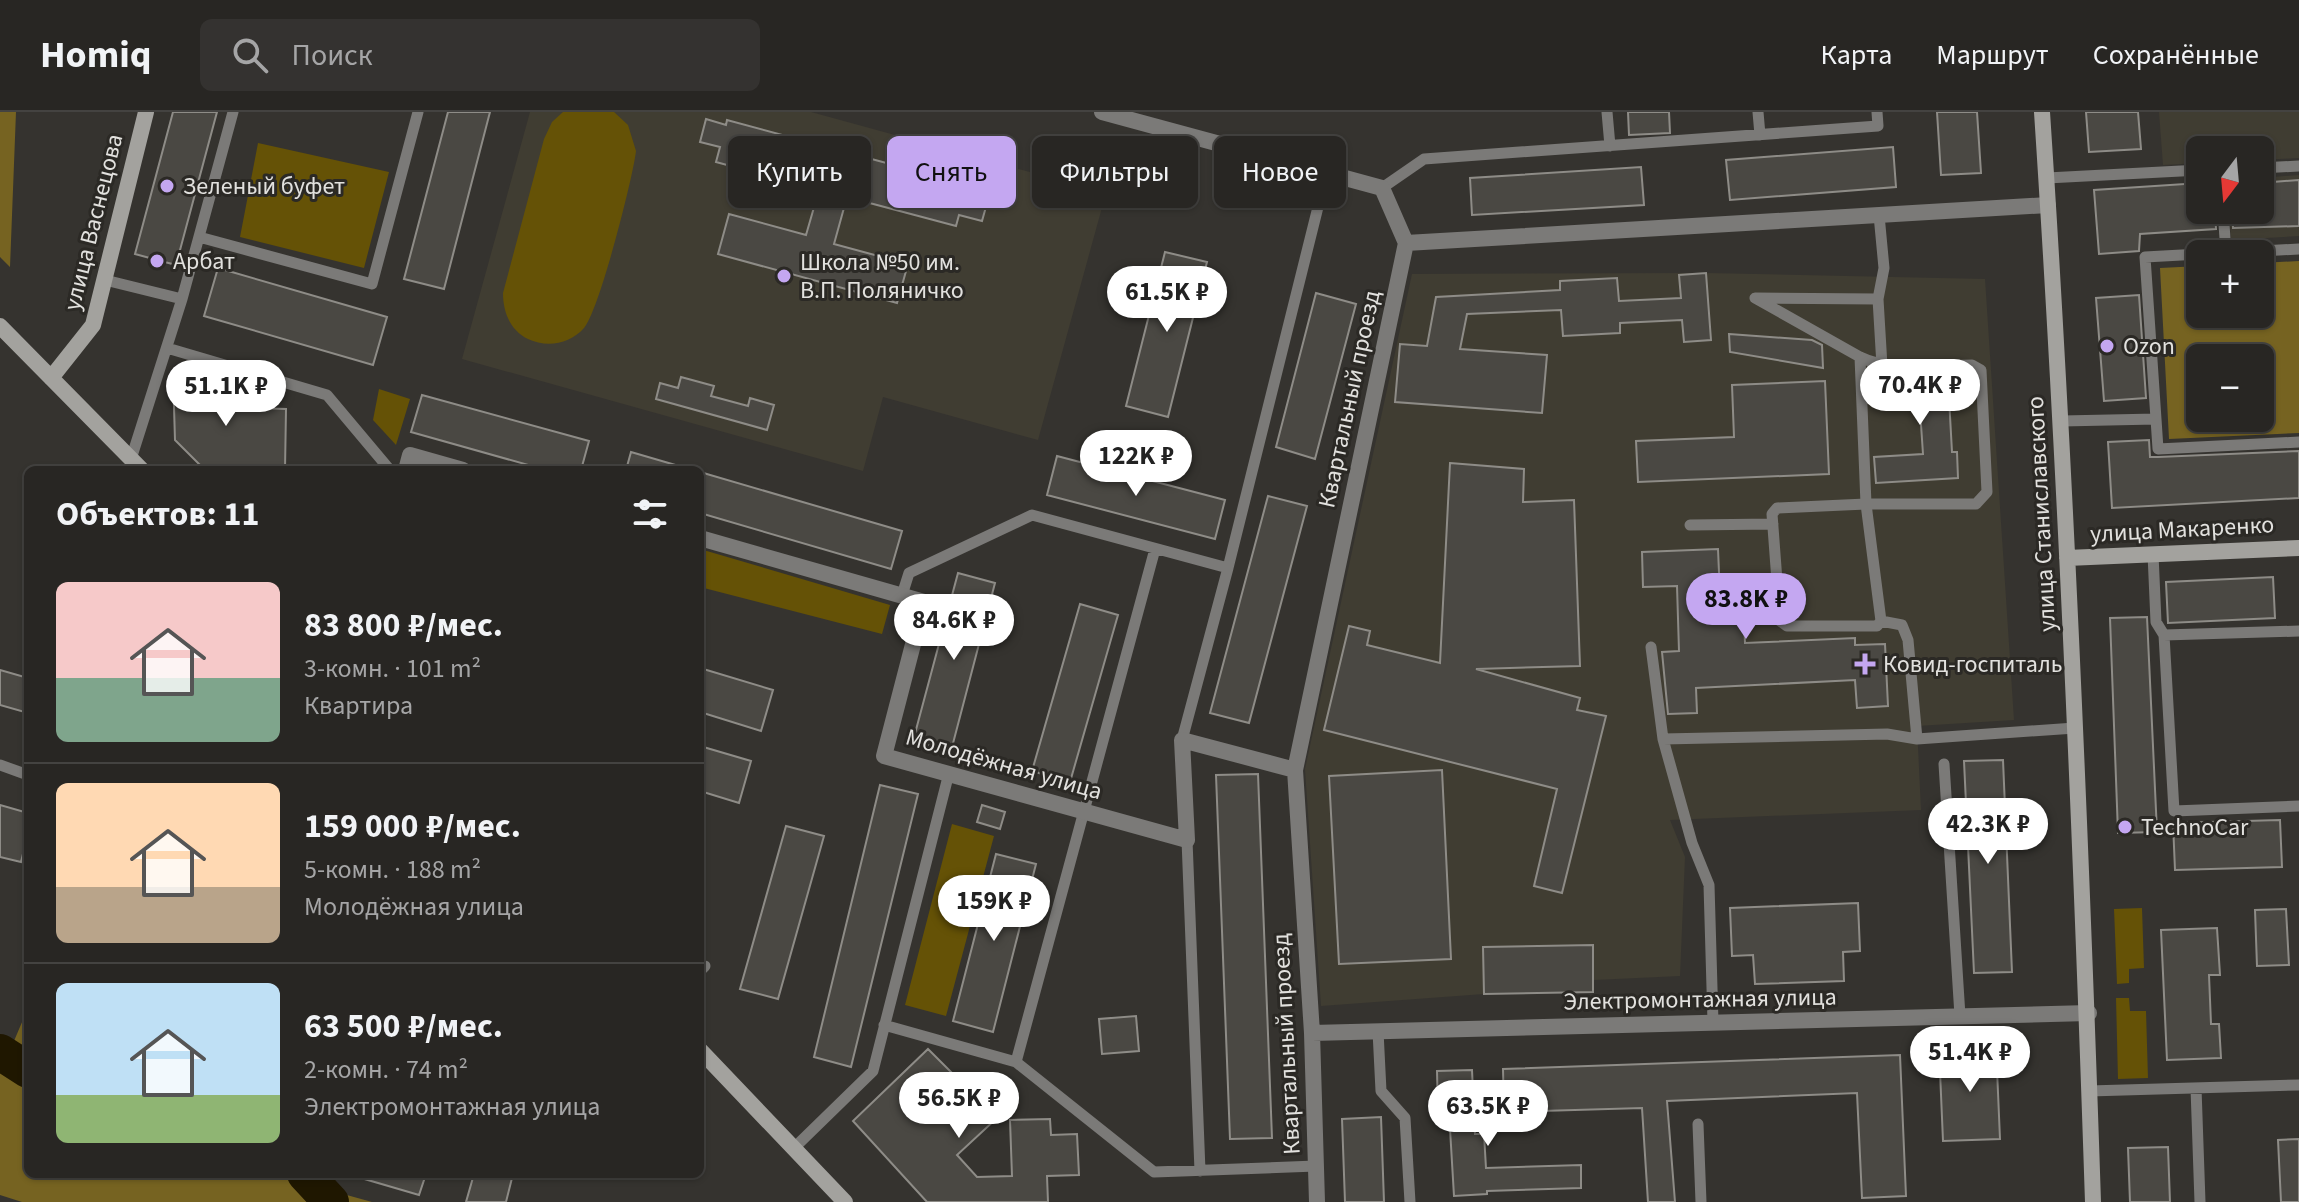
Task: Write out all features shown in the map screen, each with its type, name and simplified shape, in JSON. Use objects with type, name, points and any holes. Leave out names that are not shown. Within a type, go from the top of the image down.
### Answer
[{"type":"main road","name":"улица Васнецова","points":[[51,378],[93,325],[146,112]]},
{"type":"main road","name":"улица Станиславского","points":[[2042,112],[2062,421],[2089,1013],[2093,1202]]},
{"type":"main road","points":[[0,326],[137,464]]},
{"type":"main road","name":"улица Макаренко","points":[[2067,558],[2299,548]]},
{"type":"main road","points":[[704,1054],[845,1202]]},
{"type":"street","points":[[1102,112],[1214,144]]},
{"type":"street","points":[[1346,180],[1382,188],[1406,243],[2048,205]]},
{"type":"street","name":"Квартальный проезд","points":[[1317,1202],[1312,1033],[1295,770],[1406,243]]},
{"type":"street","points":[[407,466],[410,455],[449,466]]},
{"type":"street","points":[[704,539],[902,595]]},
{"type":"street","name":"Молодёжная улица","points":[[902,595],[924,602],[884,756],[1187,840]]},
{"type":"street","points":[[1187,840],[1182,740],[1295,770]]},
{"type":"street","name":"Электромонтажная улица","points":[[1312,1033],[2089,1013]]},
{"type":"lane","points":[[137,464],[233,112]]},
{"type":"lane","points":[[199,237],[372,284],[418,112]]},
{"type":"lane","points":[[1607,112],[1610,146]]},
{"type":"lane","points":[[1758,112],[1760,135]]},
{"type":"lane","points":[[1382,188],[1424,159],[1878,126],[1877,112]]},
{"type":"lane","points":[[2274,167],[2299,166]]},
{"type":"lane","points":[[2047,178],[2186,171]]},
{"type":"lane","points":[[1182,740],[1318,208]]},
{"type":"lane","points":[[1879,215],[1884,268],[1878,299],[1882,366]]},
{"type":"lane","points":[[2274,250],[2299,249]]},
{"type":"lane","points":[[2186,255],[2145,257],[2158,449],[2299,442]]},
{"type":"lane","points":[[105,280],[182,299]]},
{"type":"lane","points":[[1860,357],[1866,504],[1881,621],[1877,626],[1801,629],[1780,621],[1773,524],[1777,508],[1866,504],[1976,504],[1987,492],[1981,370],[1972,365],[1882,366],[1860,357],[1755,298],[1878,299]]},
{"type":"lane","points":[[167,348],[327,395],[387,466]]},
{"type":"lane","points":[[2062,421],[2156,419]]},
{"type":"lane","points":[[902,595],[909,573],[1032,515],[1228,568]]},
{"type":"lane","points":[[1690,525],[1773,524]]},
{"type":"lane","points":[[1016,1062],[1155,549]]},
{"type":"lane","points":[[2153,554],[2156,622],[2164,635],[2174,811],[2299,806]]},
{"type":"lane","points":[[1881,621],[1902,625],[1908,640],[1917,739]]},
{"type":"lane","points":[[2164,635],[2299,631]]},
{"type":"lane","points":[[1651,647],[1663,739],[1692,843],[1709,885],[1713,1022]]},
{"type":"lane","points":[[1663,739],[1887,734],[1917,739],[2075,728]]},
{"type":"lane","points":[[1944,764],[1960,1016]]},
{"type":"lane","points":[[0,765],[24,774]]},
{"type":"lane","points":[[794,1148],[873,1071],[949,773]]},
{"type":"lane","points":[[1187,840],[1200,1171]]},
{"type":"lane","points":[[884,1025],[1016,1062],[1154,1172],[1316,1166]]},
{"type":"lane","points":[[1378,1031],[1381,1091],[1405,1118],[1410,1202]]},
{"type":"lane","points":[[2089,1091],[2299,1085]]},
{"type":"lane","points":[[2196,1088],[2200,1202]]},
{"type":"lane","points":[[1698,1124],[1701,1202]]},
{"type":"shaded area","points":[[0,112],[16,112],[10,267],[0,257]]},
{"type":"shaded area","name":"Школа №50 им. В.П. Поляничко","points":[[530,112],[811,112],[898,136],[887,136],[887,208],[1016,208],[1016,168],[1032,173],[1032,208],[1102,208],[1038,440],[883,397],[863,471],[462,359]]},
{"type":"shaded area","points":[[563,112],[614,112],[628,125],[636,151],[614,243],[590,317],[584,328],[572,338],[558,343],[543,343],[528,339],[512,326],[504,307],[503,293],[544,139],[552,122]]},
{"type":"shaded area","points":[[2159,112],[2299,112],[2299,158],[2274,159],[2274,136],[2186,136],[2186,164],[2163,165]]},
{"type":"shaded area","points":[[258,143],[389,172],[364,268],[240,237]]},
{"type":"shaded area","points":[[2299,175],[2299,236],[2231,240],[2230,224],[2274,224],[2274,177]]},
{"type":"shaded area","points":[[2299,261],[2299,433],[2169,439],[2160,268],[2186,267],[2186,328],[2274,328],[2274,262]]},
{"type":"shaded area","points":[[1706,273],[1985,279],[2014,720],[1917,726],[1921,810],[1670,820],[1685,857],[1680,976],[1594,980],[1593,992],[1484,994],[1321,1006],[1305,769],[1412,274]]},
{"type":"shaded area","points":[[379,389],[410,399],[396,445],[373,420]]},
{"type":"shaded area","points":[[704,550],[890,605],[882,634],[704,588]]},
{"type":"shaded area","points":[[952,824],[994,836],[946,1016],[905,1005]]},
{"type":"shaded area","points":[[2142,908],[2144,968],[2129,969],[2129,983],[2117,984],[2114,909]]},
{"type":"shaded area","points":[[2116,998],[2129,998],[2130,1011],[2146,1011],[2148,1078],[2118,1079]]},
{"type":"shaded area","points":[[24,1017],[24,1178],[308,1178],[307,1184],[372,1202],[22,1202],[0,1195],[0,1074]]},
{"type":"building","points":[[173,112],[217,112],[176,265],[135,254]]},
{"type":"building","points":[[448,112],[490,112],[444,289],[404,279]]},
{"type":"building","points":[[1628,112],[1669,112],[1670,133],[1629,135]]},
{"type":"building","points":[[1937,112],[1977,112],[1981,173],[1941,175]]},
{"type":"building","points":[[2086,112],[2138,112],[2141,149],[2089,152]]},
{"type":"building","points":[[706,119],[726,125],[727,120],[786,136],[728,136],[728,165],[716,162],[720,147],[700,142]]},
{"type":"building","points":[[1893,147],[1896,187],[1730,200],[1726,160]]},
{"type":"building","points":[[871,159],[887,163],[887,208],[871,203]]},
{"type":"building","points":[[1641,167],[1644,205],[1472,215],[1470,178]]},
{"type":"building","points":[[2299,180],[2299,226],[2233,228],[2233,224],[2274,224],[2274,182]]},
{"type":"building","points":[[2186,184],[2186,224],[2216,224],[2216,229],[2140,234],[2139,251],[2099,254],[2094,190]]},
{"type":"building","points":[[814,208],[844,208],[834,244],[908,264],[897,303],[718,254],[729,214],[806,235]]},
{"type":"building","points":[[888,208],[986,208],[982,221],[959,215],[956,226]]},
{"type":"building","points":[[1165,252],[1207,262],[1168,417],[1126,406]]},
{"type":"building","points":[[218,268],[387,317],[373,365],[204,316]]},
{"type":"building","points":[[1706,273],[1711,340],[1684,342],[1682,320],[1620,323],[1620,333],[1563,336],[1561,310],[1467,314],[1460,349],[1547,355],[1542,413],[1395,402],[1400,344],[1427,346],[1436,297],[1560,290],[1560,281],[1617,278],[1619,301],[1681,298],[1679,275]]},
{"type":"building","points":[[1316,293],[1356,304],[1315,459],[1276,447]]},
{"type":"building","points":[[2139,295],[2146,398],[2104,401],[2096,298]]},
{"type":"building","points":[[1729,334],[1812,340],[1822,345],[1823,368],[1730,352]]},
{"type":"building","points":[[1869,372],[1953,374],[1955,398],[1949,398],[1952,452],[1957,452],[1958,478],[1876,483],[1874,457],[1923,454],[1919,395],[1871,398]]},
{"type":"building","points":[[173,373],[218,374],[218,407],[286,409],[285,466],[201,466],[175,440]]},
{"type":"building","points":[[681,377],[714,386],[711,396],[748,406],[750,398],[774,405],[767,430],[656,399],[660,383],[678,388]]},
{"type":"building","points":[[1825,381],[1829,474],[1638,482],[1636,441],[1734,437],[1732,385]]},
{"type":"building","points":[[422,395],[589,441],[582,466],[532,466],[411,432]]},
{"type":"building","points":[[2149,440],[2150,457],[2299,451],[2299,498],[2112,508],[2108,442]]},
{"type":"building","points":[[631,452],[679,466],[627,466]]},
{"type":"building","points":[[1057,456],[1225,500],[1215,539],[1047,495]]},
{"type":"building","points":[[1450,463],[1524,469],[1523,502],[1574,500],[1580,666],[1476,669],[1580,698],[1577,710],[1606,716],[1562,893],[1534,886],[1557,789],[1324,730],[1349,626],[1370,631],[1367,645],[1440,663]]},
{"type":"building","points":[[704,473],[902,531],[891,569],[704,514]]},
{"type":"building","points":[[1268,496],[1307,506],[1249,723],[1210,713]]},
{"type":"building","points":[[1718,549],[1720,596],[1743,595],[1745,643],[1855,638],[1855,645],[1885,644],[1888,706],[1857,708],[1855,680],[1696,688],[1697,713],[1668,714],[1662,652],[1679,651],[1677,586],[1643,587],[1642,552]]},
{"type":"building","points":[[958,573],[995,583],[951,751],[913,741]]},
{"type":"building","points":[[2273,577],[2275,618],[2168,623],[2166,582]]},
{"type":"building","points":[[1080,604],[1118,615],[1070,782],[1032,771]]},
{"type":"building","points":[[2147,617],[2157,832],[2118,833],[2110,618]]},
{"type":"building","points":[[704,669],[773,690],[761,731],[704,713]]},
{"type":"building","points":[[0,670],[24,677],[24,712],[0,705]]},
{"type":"building","points":[[704,747],[751,761],[739,803],[704,792]]},
{"type":"building","points":[[2003,760],[2012,972],[1974,973],[1964,761]]},
{"type":"building","points":[[1442,770],[1451,959],[1339,964],[1329,776]]},
{"type":"building","points":[[1258,774],[1272,1138],[1230,1139],[1216,775]]},
{"type":"building","points":[[880,785],[918,794],[851,1067],[814,1057]]},
{"type":"building","points":[[0,805],[24,812],[24,850],[21,862],[0,857]]},
{"type":"building","points":[[982,805],[1005,812],[1000,829],[977,822]]},
{"type":"building","points":[[2280,820],[2282,867],[2175,870],[2173,823]]},
{"type":"building","points":[[786,826],[824,836],[778,999],[740,989]]},
{"type":"building","points":[[996,854],[1036,864],[993,1032],[953,1021]]},
{"type":"building","points":[[1858,903],[1860,951],[1843,952],[1844,981],[1755,984],[1753,955],[1732,956],[1730,908]]},
{"type":"building","points":[[2286,909],[2289,965],[2257,966],[2255,910]]},
{"type":"building","points":[[2217,928],[2220,975],[2209,975],[2211,1024],[2219,1024],[2221,1058],[2167,1060],[2161,930]]},
{"type":"building","points":[[1593,945],[1593,992],[1484,994],[1483,947]]},
{"type":"building","points":[[1136,1016],[1139,1051],[1102,1054],[1099,1019]]},
{"type":"building","points":[[1996,1046],[2000,1139],[1943,1141],[1939,1048]]},
{"type":"building","points":[[928,1049],[997,1118],[957,1155],[977,1177],[1012,1176],[1010,1120],[1050,1119],[1051,1135],[1077,1134],[1079,1175],[1047,1176],[1048,1202],[927,1202],[853,1121]]},
{"type":"building","points":[[1900,1055],[1906,1196],[1862,1198],[1857,1093],[1667,1101],[1675,1202],[1648,1202],[1642,1108],[1504,1112],[1503,1069]]},
{"type":"building","points":[[1472,1070],[1475,1134],[1484,1134],[1486,1168],[1581,1165],[1581,1188],[1487,1191],[1487,1194],[1454,1196],[1449,1112],[1438,1113],[1437,1071]]},
{"type":"building","points":[[1381,1117],[1384,1202],[1345,1202],[1342,1119]]},
{"type":"building","points":[[2299,1139],[2299,1202],[2281,1202],[2278,1140]]},
{"type":"building","points":[[2168,1147],[2170,1202],[2130,1202],[2128,1148]]},
{"type":"building","points":[[361,1178],[425,1178],[419,1195]]},
{"type":"building","points":[[473,1178],[512,1178],[506,1202],[466,1202]]},
{"type":"waterway","points":[[0,1052],[24,1067]]},
{"type":"waterway","points":[[309,1178],[331,1202]]},
{"type":"place","name":"Зеленый буфет","points":[[167,186]]},
{"type":"place","name":"Арбат","points":[[157,261]]},
{"type":"place","name":"Школа №50 им. В.П. Поляничко","points":[[784,276]]},
{"type":"place","name":"Ozon","points":[[2107,346]]},
{"type":"place","name":"Ковид-госпиталь","points":[[1865,664]]},
{"type":"place","name":"TechnoCar","points":[[2125,827]]}]
